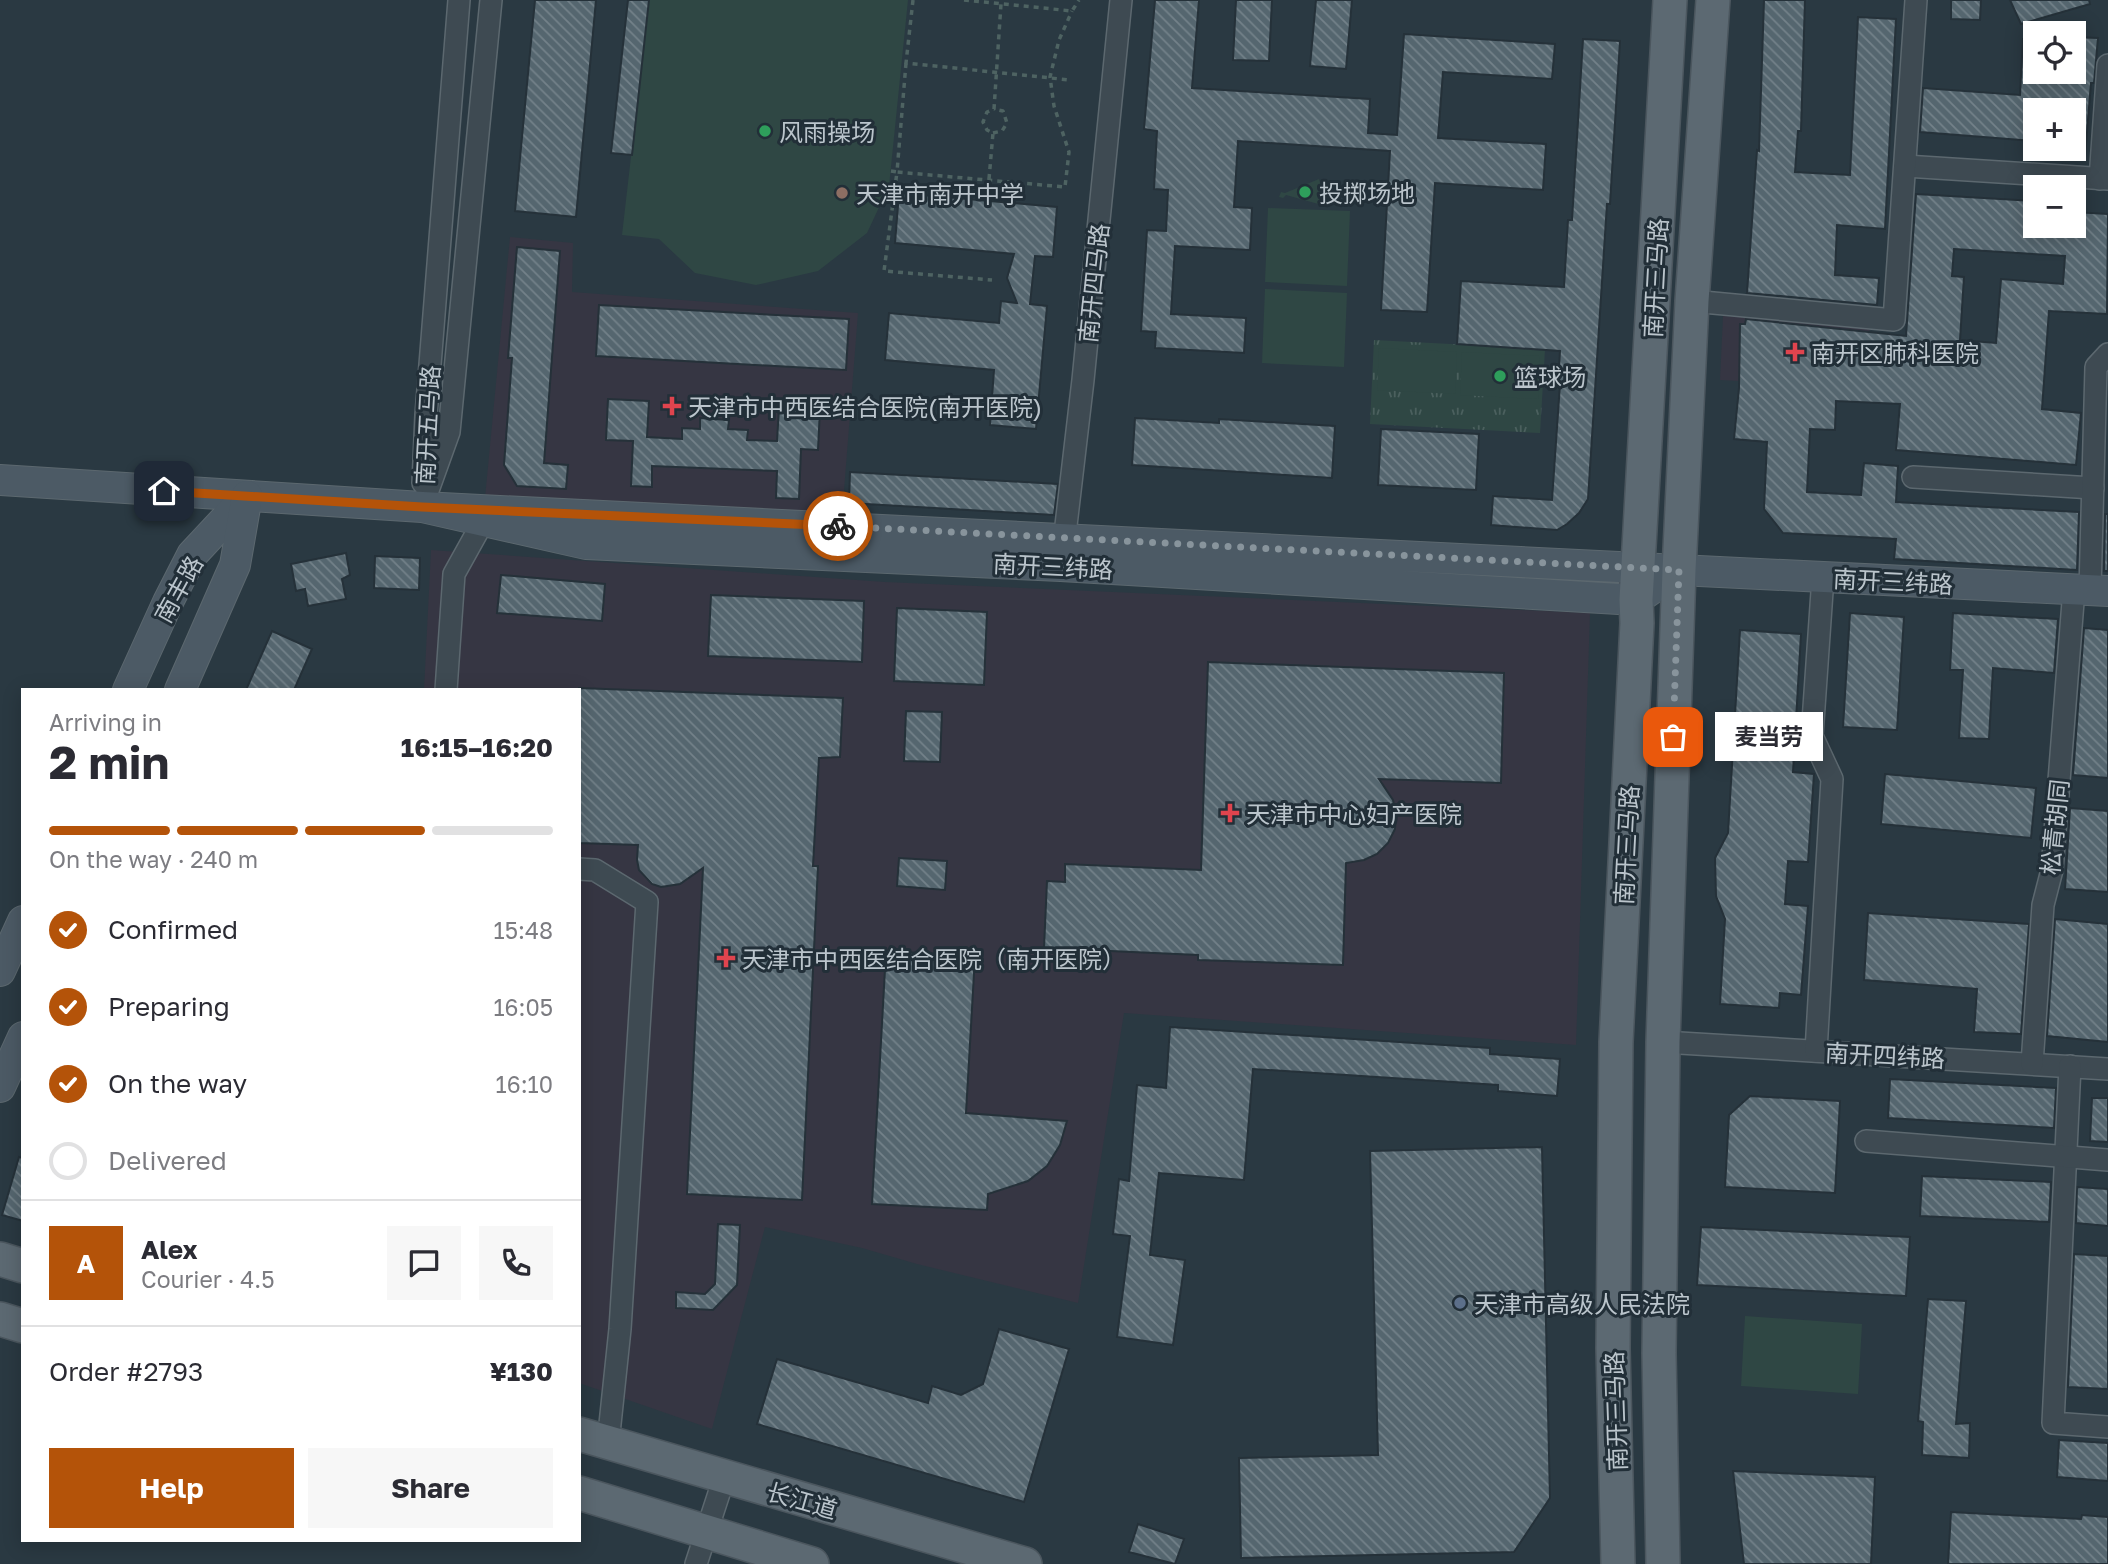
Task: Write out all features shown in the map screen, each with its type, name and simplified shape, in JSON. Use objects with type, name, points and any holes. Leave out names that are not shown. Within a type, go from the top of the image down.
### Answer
[{"type":"main road","name":"南开三马路","points":[[1618,1564],[1613,1348],[1616,1042],[1637,584],[1670,0]]},
{"type":"main road","name":"南开三马路","points":[[1663,1561],[1659,1353],[1662,1042],[1679,570],[1692,301],[1713,0]]},
{"type":"main road","points":[[0,1259],[21,1265]]},
{"type":"main road","points":[[0,1319],[21,1325]]},
{"type":"main road","name":"长江道","points":[[594,1439],[1025,1564]]},
{"type":"main road","points":[[581,1494],[812,1564]]},
{"type":"main road","points":[[1608,1564],[1618,1526]]},
{"type":"street","name":"南开五马路","points":[[422,507],[426,415],[459,0]]},
{"type":"street","name":"南开五马路","points":[[422,507],[449,432],[491,0]]},
{"type":"street","name":"南开四马路","points":[[1063,552],[1121,0]]},
{"type":"street","points":[[1692,301],[1894,320],[1916,0]]},
{"type":"street","points":[[1905,166],[2104,179],[2108,65]]},
{"type":"street","name":"松青胡同","points":[[2032,1064],[2043,905],[2052,870],[2091,590],[2096,367],[2108,354]]},
{"type":"street","points":[[1913,477],[2093,488]]},
{"type":"street","name":"南开三纬路","points":[[0,480],[1063,552],[1637,584]]},
{"type":"street","name":"南丰路","points":[[129,688],[192,555],[247,496]]},
{"type":"street","name":"南丰路","points":[[181,688],[235,565],[247,496]]},
{"type":"street","name":"南开三纬路","points":[[422,507],[586,544],[1063,552]]},
{"type":"street","points":[[446,688],[454,574],[484,520]]},
{"type":"street","name":"南开三纬路","points":[[1679,570],[2091,590]]},
{"type":"street","points":[[1637,584],[1679,570]]},
{"type":"street","points":[[1816,1051],[1832,779],[1812,736],[1823,578]]},
{"type":"street","points":[[581,869],[595,870],[647,902],[620,1329],[594,1439]]},
{"type":"street","points":[[0,971],[21,925]]},
{"type":"street","points":[[0,1087],[21,1041]]},
{"type":"street","name":"南开四纬路","points":[[1662,1042],[2108,1069]]},
{"type":"street","points":[[2070,1066],[2053,1423],[2108,1427]]},
{"type":"street","points":[[1866,1141],[2108,1160]]},
{"type":"street","points":[[696,1564],[724,1478]]},
{"type":"path","points":[[913,0],[897,172],[884,271],[992,280]]},
{"type":"path","points":[[964,0],[1072,11]]},
{"type":"path","points":[[891,171],[1065,187],[1069,152],[1054,106],[1050,77],[1059,40],[1079,0]]},
{"type":"path","points":[[994,109],[1001,4]]},
{"type":"path","points":[[906,63],[1070,80]]},
{"type":"path","points":[[994,109],[1003,111],[1007,123],[1002,131],[993,133],[987,130],[983,122],[987,112],[994,109]]},
{"type":"path","points":[[989,179],[993,133]]},
{"type":"shaded area","name":"天津市中西医结合医院(南开医院)","points":[[510,237],[573,243],[572,292],[858,313],[842,516],[485,498]]},
{"type":"shaded area","name":"南开区肺科医院","points":[[1723,316],[1870,324],[1866,388],[1720,380]]},
{"type":"shaded area","points":[[431,550],[885,582],[1590,613],[1576,1045],[1124,1013],[1078,1303],[862,1248],[765,1227],[712,1429],[581,1384],[581,688],[424,688]]},
{"type":"green space","name":"风雨操场","points":[[649,0],[908,0],[889,186],[867,233],[818,271],[756,285],[695,273],[659,239],[622,235]]},
{"type":"green space","name":"投掷场地","points":[[1319,179],[1323,193],[1322,205],[1286,195],[1279,197],[1281,192],[1285,193]]},
{"type":"green space","points":[[1268,208],[1350,211],[1347,286],[1265,282]]},
{"type":"green space","points":[[1265,289],[1347,293],[1344,367],[1262,363]]},
{"type":"green space","points":[[1374,340],[1545,349],[1540,433],[1370,424]]},
{"type":"green space","name":"篮球场","points":[[1379,348],[1457,352],[1455,394],[1377,390]]},
{"type":"green space","name":"篮球场","points":[[1462,352],[1540,356],[1538,399],[1460,395]]},
{"type":"green space","points":[[1745,1316],[1862,1324],[1858,1394],[1741,1386]]},
{"type":"building","points":[[535,0],[596,0],[576,217],[515,211]]},
{"type":"building","points":[[628,0],[649,0],[632,155],[611,153]]},
{"type":"building","points":[[1155,0],[1199,0],[1192,88],[1370,99],[1368,133],[1397,135],[1404,34],[1555,44],[1552,79],[1443,72],[1438,138],[1546,144],[1543,190],[1435,183],[1427,312],[1381,310],[1390,151],[1238,141],[1234,207],[1252,208],[1250,250],[1175,246],[1171,314],[1246,318],[1244,353],[1155,348],[1156,332],[1141,331],[1147,230],[1166,231],[1168,190],[1154,189],[1157,131],[1144,129]]},
{"type":"building","points":[[1236,0],[1272,0],[1269,61],[1233,60]]},
{"type":"building","points":[[1316,0],[1352,0],[1346,69],[1310,66]]},
{"type":"building","points":[[1764,0],[1805,0],[1801,131],[1798,131],[1795,172],[1850,175],[1858,17],[1896,19],[1885,229],[1837,225],[1835,275],[1879,278],[1877,305],[1747,293],[1757,150],[1759,151]]},
{"type":"building","points":[[1951,0],[1981,0],[1980,20],[1951,19]]},
{"type":"building","points":[[2010,0],[2089,0],[2090,4],[2023,21],[2021,24]]},
{"type":"building","points":[[2086,38],[2098,38],[2086,145],[2086,98],[2023,98],[2023,140],[1920,132],[1923,88],[2020,95],[2023,39],[2023,84],[2086,84]]},
{"type":"building","points":[[1583,39],[1620,41],[1588,499],[1579,513],[1557,530],[1491,525],[1493,496],[1552,500],[1560,351],[1457,344],[1461,281],[1564,287],[1568,220],[1572,220]]},
{"type":"building","points":[[899,193],[1057,207],[1053,257],[1035,256],[1030,304],[1047,306],[1036,429],[990,425],[994,370],[885,360],[889,313],[999,323],[1001,301],[1017,303],[1007,278],[1014,254],[895,243]]},
{"type":"building","points":[[1916,194],[2023,200],[2023,238],[2086,238],[2086,213],[2108,214],[2107,314],[2049,311],[2042,409],[2081,413],[2076,465],[1896,450],[1900,404],[1836,401],[1835,430],[1810,429],[1807,492],[1861,495],[1864,463],[1898,466],[1896,502],[2079,512],[2077,570],[1894,559],[1896,539],[1783,533],[1764,509],[1767,442],[1734,439],[1739,388],[1740,324],[1745,324],[1746,319],[1906,336]],"holes":[[[1954,249],[2065,256],[2063,284],[2001,279],[1996,343],[1960,340],[1964,277],[1952,276]]]},
{"type":"building","points":[[517,247],[560,251],[544,463],[568,465],[566,489],[517,486],[504,465],[512,358],[508,358]]},
{"type":"building","points":[[599,305],[849,319],[846,370],[596,356]]},
{"type":"building","points":[[608,399],[649,401],[647,437],[682,439],[682,428],[700,429],[700,418],[729,420],[728,429],[748,430],[747,440],[777,441],[779,408],[820,409],[818,450],[801,449],[799,499],[776,498],[777,471],[652,466],[652,487],[631,486],[633,441],[606,440]]},
{"type":"building","points":[[1135,418],[1219,423],[1219,419],[1335,426],[1332,478],[1132,465]]},
{"type":"building","points":[[1381,429],[1479,434],[1476,490],[1378,485]]},
{"type":"building","points":[[850,472],[1058,484],[1054,515],[849,503]]},
{"type":"building","points":[[2105,514],[2108,514],[2108,571],[2104,571]]},
{"type":"building","points":[[346,553],[350,575],[342,579],[346,599],[308,606],[305,589],[296,591],[291,564]]},
{"type":"building","points":[[375,556],[420,558],[419,590],[374,588]]},
{"type":"building","points":[[501,575],[605,584],[602,621],[497,613]]},
{"type":"building","points":[[711,595],[864,601],[862,662],[708,656]]},
{"type":"building","points":[[897,608],[987,612],[984,685],[894,681]]},
{"type":"building","points":[[1850,613],[1904,617],[1897,730],[1843,727]]},
{"type":"building","points":[[1953,613],[2058,619],[2054,673],[1993,668],[1989,739],[1959,738],[1963,670],[1950,670]]},
{"type":"building","points":[[2084,628],[2108,630],[2108,778],[2073,775]]},
{"type":"building","points":[[1740,630],[1801,634],[1793,772],[1814,774],[1808,862],[1788,861],[1785,904],[1808,906],[1801,995],[1780,993],[1779,1008],[1720,1004],[1725,919],[1716,896],[1715,858],[1728,833]]},
{"type":"building","points":[[272,631],[312,649],[295,688],[247,688]]},
{"type":"building","points":[[1208,662],[1504,673],[1501,783],[1379,779],[1393,800],[1395,829],[1388,843],[1377,854],[1364,860],[1346,863],[1343,965],[1198,960],[1198,955],[1044,948],[1047,881],[1065,882],[1065,864],[1201,870]]},
{"type":"building","points":[[581,688],[843,698],[840,757],[819,758],[813,866],[818,866],[802,1200],[687,1194],[703,868],[680,884],[661,887],[652,884],[639,870],[638,845],[581,843]]},
{"type":"building","points":[[906,711],[942,712],[940,762],[904,761]]},
{"type":"building","points":[[1885,774],[2036,788],[2031,838],[1881,824]]},
{"type":"building","points":[[2070,808],[2108,811],[2108,892],[2065,889]]},
{"type":"building","points":[[899,858],[947,861],[945,890],[897,886]]},
{"type":"building","points":[[1868,913],[2029,924],[2021,1034],[1974,1032],[1977,989],[1864,980]]},
{"type":"building","points":[[2055,919],[2108,924],[2108,1042],[2047,1036]]},
{"type":"building","points":[[886,951],[975,956],[966,1113],[1067,1121],[1060,1145],[1047,1166],[1028,1181],[988,1194],[987,1210],[872,1204]]},
{"type":"building","points":[[1170,1027],[1490,1048],[1490,1054],[1560,1059],[1557,1096],[1498,1091],[1498,1085],[1253,1069],[1244,1180],[1159,1173],[1150,1255],[1185,1260],[1173,1345],[1117,1337],[1130,1236],[1113,1234],[1119,1179],[1129,1181],[1137,1085],[1166,1088]]},
{"type":"building","points":[[1890,1079],[2056,1088],[2054,1128],[1888,1118]]},
{"type":"building","points":[[1750,1096],[1840,1101],[1835,1193],[1725,1187],[1729,1115]]},
{"type":"building","points":[[2092,1098],[2108,1098],[2108,1142],[2090,1141]]},
{"type":"building","name":"天津市高级人民法院","points":[[1542,1147],[1550,1498],[1514,1552],[1241,1558],[1239,1458],[1378,1455],[1370,1151]]},
{"type":"building","points":[[19,1157],[21,1158],[21,1220],[2,1215]]},
{"type":"building","points":[[1922,1176],[2051,1182],[2049,1222],[1920,1216]]},
{"type":"building","points":[[2077,1187],[2108,1189],[2108,1226],[2076,1223]]},
{"type":"building","points":[[718,1224],[740,1225],[737,1285],[713,1310],[676,1308],[676,1292],[705,1294],[715,1284]]},
{"type":"building","points":[[1701,1227],[1910,1237],[1906,1296],[1697,1285]]},
{"type":"building","points":[[2074,1254],[2108,1256],[2108,1389],[2068,1387]]},
{"type":"building","points":[[1928,1299],[1966,1301],[1956,1424],[1970,1423],[1969,1458],[1922,1455],[1923,1422],[1918,1421]]},
{"type":"building","points":[[999,1329],[1069,1349],[1024,1502],[757,1424],[777,1359],[928,1403],[932,1386],[961,1395],[983,1384]]},
{"type":"building","points":[[2059,1440],[2108,1443],[2108,1481],[2057,1477]]},
{"type":"building","points":[[1733,1471],[1875,1477],[1871,1564],[1744,1564]]},
{"type":"building","points":[[1951,1512],[2081,1519],[2082,1515],[2108,1517],[2108,1564],[1948,1564]]},
{"type":"building","points":[[1138,1524],[1184,1539],[1175,1564],[1129,1552]]},
{"type":"way so far","points":[[838,526],[1679,570],[1673,737]]},
{"type":"place","name":"风雨操场","points":[[765,131]]},
{"type":"place","name":"投掷场地","points":[[1305,192]]},
{"type":"place","name":"天津市南开中学","points":[[842,193]]},
{"type":"place","name":"南开区肺科医院","points":[[1795,352]]},
{"type":"place","name":"篮球场","points":[[1500,376]]},
{"type":"place","name":"天津市中西医结合医院(南开医院)","points":[[672,406]]},
{"type":"place","name":"麦当劳","points":[[1673,737]]},
{"type":"place","name":"天津市中心妇产医院","points":[[1230,813]]},
{"type":"place","name":"天津市中西医结合医院（南开医院）","points":[[726,958]]},
{"type":"place","name":"天津市高级人民法院","points":[[1460,1303]]},
{"type":"route","points":[[164,491],[422,507],[838,526]]}]
